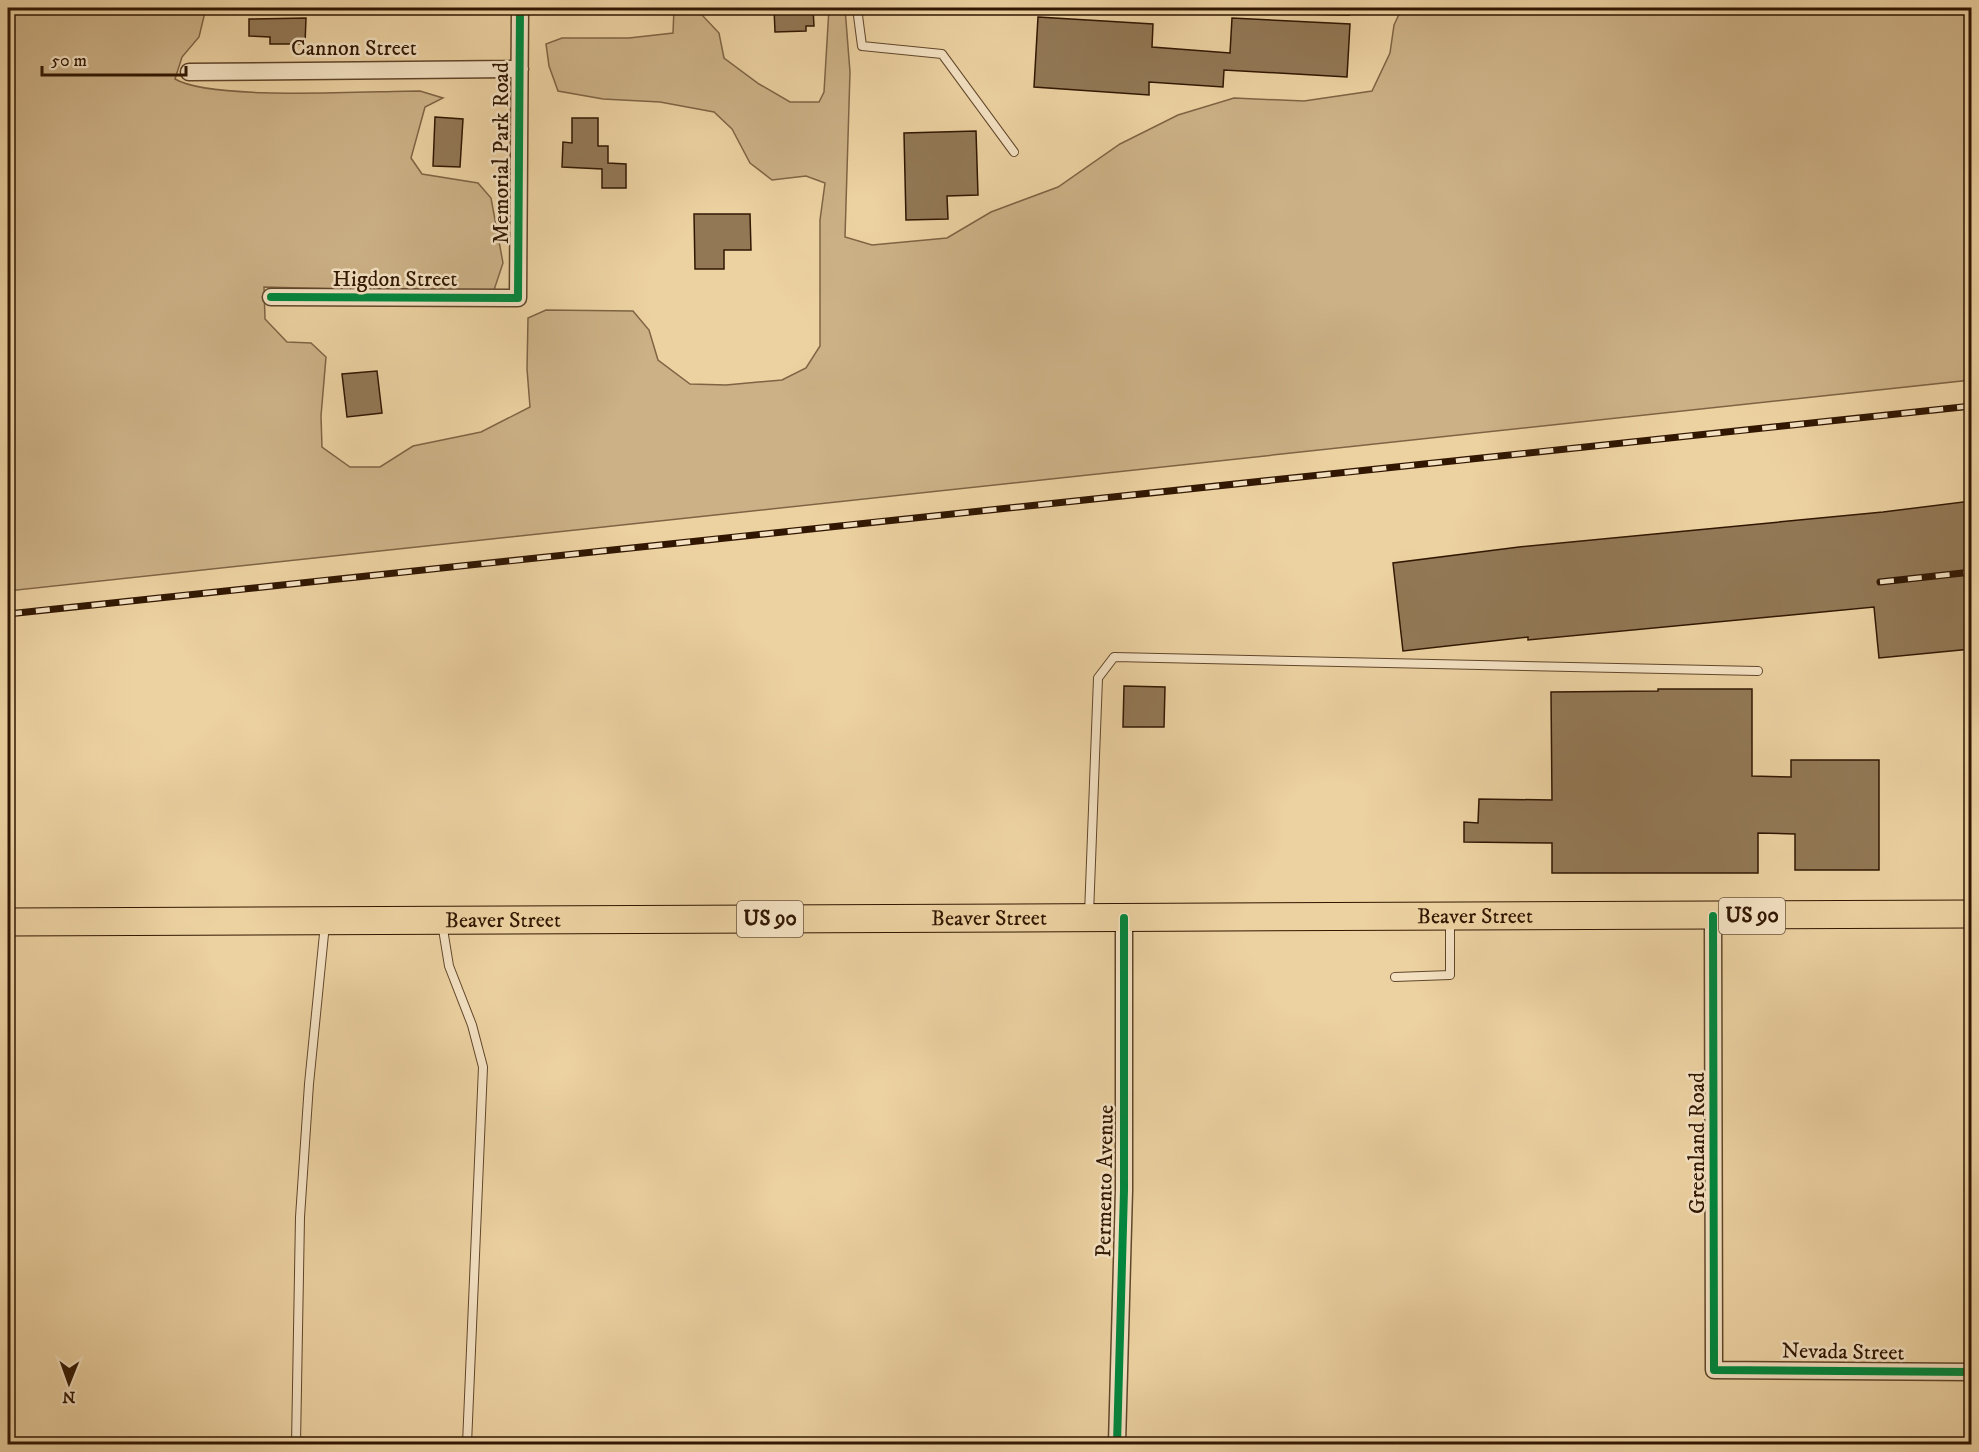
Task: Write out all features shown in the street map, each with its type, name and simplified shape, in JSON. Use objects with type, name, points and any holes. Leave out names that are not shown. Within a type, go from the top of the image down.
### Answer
[{"type":"main road","name":"Beaver Street","points":[[8,922],[1971,914]]},
{"type":"street","name":"Memorial Park Road","points":[[518,298],[520,8]]},
{"type":"street","name":"Cannon Street","points":[[189,72],[520,69]]},
{"type":"street","name":"Higdon Street","points":[[271,297],[518,298]]},
{"type":"street","name":"Greenland Road","points":[[1713,916],[1714,1370]]},
{"type":"street","name":"Permento Avenue","points":[[1117,1444],[1124,1171],[1124,918]]},
{"type":"street","name":"Nevada Street","points":[[1714,1370],[1971,1372]]},
{"type":"lane","points":[[858,8],[862,46],[942,54],[1014,153]]},
{"type":"lane","points":[[1241,8],[1348,11]]},
{"type":"lane","points":[[1088,918],[1098,678],[1114,657],[1758,671]]},
{"type":"lane","points":[[1395,977],[1450,975],[1450,917]]},
{"type":"lane","points":[[441,920],[449,966],[472,1025],[483,1067],[466,1444]]},
{"type":"lane","points":[[296,1444],[300,1217],[309,1084],[325,921]]},
{"type":"shaded area","points":[[8,8],[206,8],[199,37],[182,57],[175,79],[194,86],[222,90],[293,93],[420,91],[443,98],[425,107],[411,158],[422,174],[478,183],[491,198],[503,263],[493,293],[264,287],[265,319],[287,342],[311,343],[326,357],[321,416],[322,447],[350,467],[380,467],[413,446],[481,432],[530,407],[527,369],[528,318],[546,310],[633,311],[649,330],[658,360],[690,384],[726,385],[782,380],[806,368],[820,346],[820,220],[825,183],[806,176],[772,180],[750,163],[732,129],[714,112],[660,102],[603,99],[558,91],[549,66],[546,44],[562,38],[629,38],[673,33],[674,8],[701,8],[702,15],[719,33],[724,58],[759,84],[790,102],[819,102],[824,92],[829,8],[845,8],[850,72],[845,237],[872,245],[947,238],[991,212],[1058,187],[1120,144],[1178,115],[1234,98],[1304,101],[1372,91],[1390,53],[1394,25],[1402,8],[1971,8],[1971,380],[8,591]]},
{"type":"building","points":[[774,8],[813,8],[814,26],[806,26],[806,31],[775,32]]},
{"type":"building","points":[[1038,17],[1153,24],[1152,47],[1230,53],[1232,18],[1350,24],[1347,77],[1224,70],[1223,87],[1149,82],[1149,95],[1034,87]]},
{"type":"building","points":[[306,18],[305,44],[270,44],[270,37],[249,36],[249,19]]},
{"type":"building","points":[[435,117],[463,119],[460,167],[433,166]]},
{"type":"building","points":[[572,118],[598,118],[598,146],[608,146],[608,163],[626,164],[626,188],[602,188],[602,169],[562,167],[563,142],[572,143]]},
{"type":"building","points":[[976,131],[978,195],[947,196],[948,219],[906,220],[904,133]]},
{"type":"building","points":[[694,214],[750,214],[751,250],[724,250],[724,269],[695,269]]},
{"type":"building","points":[[377,371],[382,413],[347,417],[342,374]]},
{"type":"building","points":[[1971,501],[1971,649],[1879,658],[1874,607],[1528,640],[1528,637],[1403,651],[1393,563],[1519,547],[1883,512]]},
{"type":"building","points":[[1124,686],[1165,687],[1164,727],[1123,727]]},
{"type":"building","points":[[1658,689],[1752,689],[1752,776],[1791,777],[1791,760],[1879,760],[1879,870],[1795,870],[1795,834],[1758,833],[1758,873],[1552,873],[1552,843],[1464,842],[1464,822],[1478,823],[1479,799],[1552,800],[1551,692],[1658,691]]},
{"type":"railway","points":[[8,614],[1972,406]]},
{"type":"railway","points":[[1880,582],[1972,572]]},
{"type":"cycle path","points":[[271,297],[518,298],[520,8]]},
{"type":"cycle path","points":[[1713,916],[1714,1370],[1972,1372]]},
{"type":"cycle path","points":[[1117,1444],[1124,1190],[1124,918]]}]
